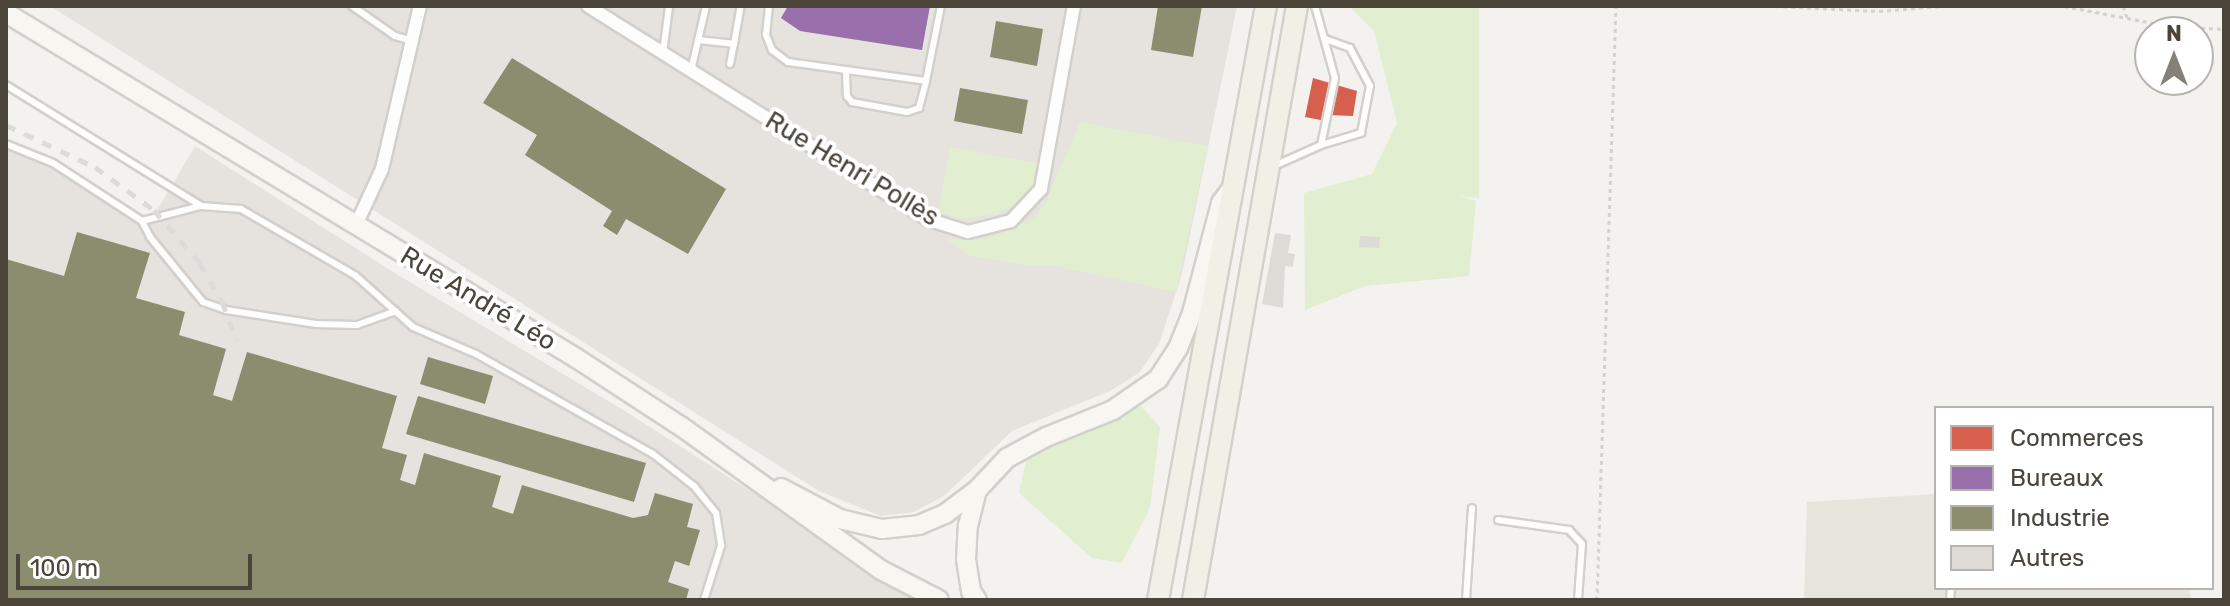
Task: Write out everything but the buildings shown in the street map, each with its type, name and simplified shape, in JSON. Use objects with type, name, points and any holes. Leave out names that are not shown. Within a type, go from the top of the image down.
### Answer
[{"type":"main road","points":[[1158,600],[1266,6]]},
{"type":"main road","points":[[1193,600],[1297,6]]},
{"type":"street","points":[[356,225],[382,169],[420,6]]},
{"type":"street","name":"Rue Henri Pollès","points":[[588,6],[927,219],[968,232],[1011,221],[1041,189],[1074,6]]},
{"type":"street","name":"Rue André Léo","points":[[6,13],[576,358],[757,480],[881,570],[939,600]]},
{"type":"street","points":[[757,480],[792,491],[840,519],[882,529],[919,525],[945,514],[977,490],[1007,458],[1046,437],[1113,410],[1158,379],[1178,348],[1192,313],[1221,203],[1234,186]]},
{"type":"street","points":[[977,490],[968,526],[966,559],[971,591],[977,600]]},
{"type":"lane","points":[[352,6],[395,36],[412,41]]},
{"type":"lane","points":[[691,71],[706,6]]},
{"type":"lane","points":[[730,64],[741,6]]},
{"type":"lane","points":[[769,6],[766,35],[772,50],[788,62],[926,81]]},
{"type":"lane","points":[[846,71],[847,96],[852,102],[907,112],[919,108],[941,6]]},
{"type":"lane","points":[[1315,6],[1335,78],[1321,145]]},
{"type":"lane","points":[[663,53],[669,7]]},
{"type":"lane","points":[[1267,169],[1321,145],[1361,133],[1370,86],[1350,48],[1325,39]]},
{"type":"lane","points":[[698,40],[734,44]]},
{"type":"lane","points":[[6,85],[201,206]]},
{"type":"lane","points":[[6,144],[53,163],[142,221],[201,206],[241,209],[356,276],[424,333],[476,354],[653,454],[694,486],[712,506],[721,530],[721,546],[704,600]]},
{"type":"lane","points":[[142,221],[150,237],[203,302],[226,310],[316,324],[357,325],[396,311]]},
{"type":"lane","points":[[1466,600],[1472,508]]},
{"type":"lane","points":[[1498,520],[1569,530],[1582,544],[1582,588],[1578,600]]},
{"type":"path","points":[[1597,600],[1616,6]]},
{"type":"path","points":[[1775,6],[1879,11],[1943,6]]},
{"type":"path","points":[[2064,6],[2169,26],[2224,29]]},
{"type":"path","points":[[2123,6],[2127,17]]},
{"type":"shaded area","points":[[50,6],[1237,6],[1182,274],[1159,344],[1139,373],[1110,391],[1012,431],[944,496],[914,512],[881,516],[819,491]]},
{"type":"shaded area","points":[[1106,7],[1142,12],[1134,52],[1202,63],[1199,77],[1212,79],[1200,144],[1095,125],[1098,112],[1086,109]]},
{"type":"shaded area","points":[[845,66],[918,76],[907,134],[836,120]]},
{"type":"shaded area","points":[[6,141],[152,219],[195,146],[398,275],[628,413],[921,600],[6,600]]},
{"type":"shaded area","points":[[746,159],[854,223],[847,244],[887,237],[1012,312],[1006,282],[1055,291],[1070,347],[1094,359],[1097,383],[1007,429],[954,477],[898,509],[486,258],[434,231],[425,175],[444,173],[618,285],[649,232],[688,254]]},
{"type":"shaded area","points":[[1934,494],[1934,590],[2189,590],[2192,600],[1804,600],[1807,502]]},
{"type":"green space","points":[[1349,6],[1479,6],[1479,198],[1459,196],[1476,201],[1469,276],[1365,286],[1305,310],[1304,193],[1372,174],[1397,123],[1374,31]]},
{"type":"green space","points":[[1080,122],[1208,146],[1176,292],[1055,266],[1028,266],[967,255],[947,239],[986,239],[1035,218],[1047,200]]},
{"type":"green space","points":[[950,147],[1037,163],[1032,189],[1023,200],[998,214],[962,219],[938,212]]},
{"type":"green space","points":[[1141,406],[1160,427],[1150,508],[1122,563],[1092,558],[1019,493],[1027,457]]},
{"type":"railway","points":[[6,125],[95,167],[154,210],[200,263],[222,302],[237,340]]}]
